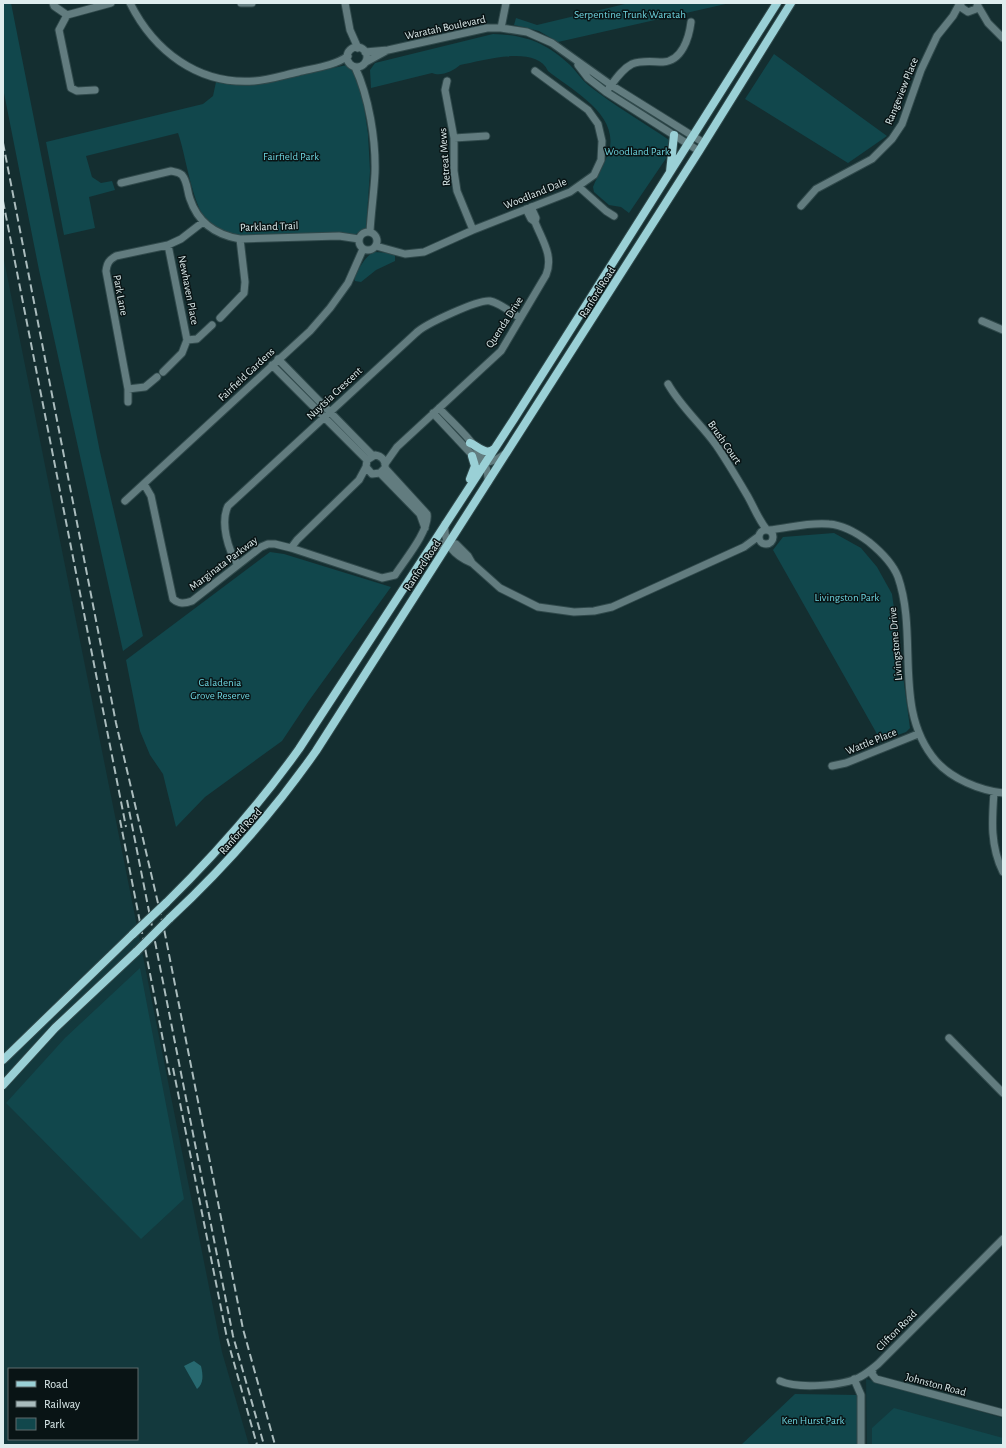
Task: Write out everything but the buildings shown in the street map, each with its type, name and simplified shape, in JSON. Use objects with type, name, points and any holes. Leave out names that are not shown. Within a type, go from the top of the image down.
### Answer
[{"type":"main road","name":"Ranford Road","points":[[3,1060],[166,903],[230,838],[265,795],[300,747],[460,499],[486,462],[777,3]]},
{"type":"main road","name":"Ranford Road","points":[[3,1085],[55,1028],[137,951],[241,848],[279,803],[316,751],[439,560],[450,546],[488,482],[699,151],[791,3]]},
{"type":"main road","points":[[669,175],[674,135]]},
{"type":"main road","points":[[470,443],[484,451],[489,452],[494,449]]},
{"type":"main road","points":[[460,499],[474,471],[472,456]]},
{"type":"street","points":[[53,3],[54,6],[67,15]]},
{"type":"street","points":[[95,90],[77,91],[71,88],[59,30],[67,15],[111,3]]},
{"type":"street","name":"Waratah Boulevard","points":[[130,3],[140,23],[157,44],[176,59],[202,73],[225,79],[254,81],[329,64],[352,51]]},
{"type":"street","points":[[241,3],[252,3]]},
{"type":"street","points":[[345,3],[352,51],[348,61],[353,66],[363,85],[370,115],[375,172],[370,232]]},
{"type":"street","points":[[501,28],[506,3]]},
{"type":"street","points":[[960,3],[962,8],[988,23],[1003,38]]},
{"type":"street","name":"Rangeview Place","points":[[801,206],[816,190],[872,159],[892,140],[902,124],[921,70],[937,36],[953,16],[960,3]]},
{"type":"street","points":[[953,16],[968,11],[978,4],[988,23]]},
{"type":"street","points":[[606,92],[622,71],[632,64],[664,62],[677,56],[686,42],[691,22]]},
{"type":"street","name":"Waratah Boulevard","points":[[366,52],[388,50],[487,28],[501,28],[527,32],[552,43],[611,85],[704,143]]},
{"type":"street","name":"Waratah Boulevard","points":[[329,64],[353,66],[365,64],[388,50]]},
{"type":"street","points":[[352,51],[366,52],[363,85]]},
{"type":"street","name":"Waratah Boulevard","points":[[572,57],[588,78],[606,92],[699,151]]},
{"type":"street","name":"Woodland Dale","points":[[376,246],[405,254],[424,252],[473,230],[578,187],[594,175],[601,160],[602,140],[598,124],[588,110],[535,71]]},
{"type":"street","name":"Retreat Mews","points":[[447,81],[445,90],[454,138],[454,171],[457,191],[473,230]]},
{"type":"street","points":[[454,138],[486,136]]},
{"type":"street","name":"Parkland Trail","points":[[121,183],[171,171],[177,172],[182,175],[185,180],[193,206],[203,222],[218,233],[240,239],[339,236],[359,239]]},
{"type":"street","points":[[578,187],[614,216]]},
{"type":"street","name":"Quenda Drive","points":[[383,468],[397,447],[501,351],[546,275],[550,265],[550,257],[535,222],[531,220],[529,208]]},
{"type":"street","name":"Park Lane","points":[[128,402],[128,389],[106,271],[107,264],[110,259],[116,256],[168,245],[181,239],[203,222]]},
{"type":"street","points":[[370,232],[375,235],[377,240],[376,246],[371,250],[363,249],[359,244],[359,239],[362,233],[370,232]]},
{"type":"street","points":[[220,318],[244,294],[245,282],[240,239]]},
{"type":"street","name":"Newhaven Place","points":[[163,372],[182,352],[187,340],[168,245]]},
{"type":"street","name":"Fairfield Gardens","points":[[125,501],[310,331],[330,308],[348,283],[363,249]]},
{"type":"street","name":"Nuytsia Crescent","points":[[238,565],[230,550],[224,521],[228,506],[416,333],[430,323],[483,301],[494,302],[520,318]]},
{"type":"street","points":[[982,321],[1003,330]]},
{"type":"street","name":"Newhaven Place","points":[[187,340],[197,339],[212,325]]},
{"type":"street","name":"Marginata Parkway","points":[[144,484],[151,496],[173,599],[178,603],[192,601],[268,544],[291,548],[382,578],[388,578],[395,575],[425,528],[420,514],[383,468],[371,460],[327,415],[278,360]]},
{"type":"street","name":"Marginata Parkway","points":[[272,365],[327,415]]},
{"type":"street","points":[[128,389],[145,387],[157,377]]},
{"type":"street","name":"Brush Court","points":[[668,384],[683,408],[706,432],[748,496],[764,532],[764,544]]},
{"type":"street","points":[[439,408],[481,454],[486,462],[488,482]]},
{"type":"street","points":[[433,414],[472,456],[486,462],[499,458],[509,450]]},
{"type":"street","name":"Quenda Drive","points":[[371,460],[397,447]]},
{"type":"street","points":[[291,548],[359,480],[371,460]]},
{"type":"street","name":"Marginata Parkway","points":[[371,460],[372,474]]},
{"type":"street","points":[[359,480],[383,468]]},
{"type":"street","points":[[446,522],[445,531],[450,546]]},
{"type":"street","name":"Livingstone Drive","points":[[764,532],[786,529],[801,524],[830,524],[855,531],[880,551],[898,576],[905,612],[910,705],[918,734],[923,744],[941,766],[955,778],[994,792],[1003,793]]},
{"type":"street","name":"Livingstone Drive","points":[[764,544],[770,542],[786,529]]},
{"type":"street","points":[[422,558],[439,545],[458,545],[472,563],[500,588],[521,600],[538,606],[574,612],[594,611],[617,605],[744,547],[764,532],[773,534],[772,540]]},
{"type":"street","points":[[301,551],[302,536]]},
{"type":"street","points":[[744,547],[764,544]]},
{"type":"street","name":"Wattle Place","points":[[832,766],[846,763],[918,734]]},
{"type":"street","points":[[994,792],[992,841],[998,863],[1003,872]]},
{"type":"street","points":[[949,1038],[1003,1093]]},
{"type":"street","name":"Clifton Road","points":[[780,1380],[798,1384],[824,1385],[842,1383],[854,1379],[873,1368],[1003,1239]]},
{"type":"street","name":"Johnston Road","points":[[873,1368],[872,1374],[876,1379],[1003,1413]]},
{"type":"street","points":[[854,1379],[860,1395],[861,1445]]},
{"type":"shaded area","points":[[3,255],[222,1352],[249,1445],[3,1445]]},
{"type":"shaded area","points":[[194,1361],[201,1366],[202,1373],[202,1381],[197,1389],[184,1366]]},
{"type":"shaded area","points":[[866,1379],[1003,1418],[1003,1445],[867,1445]]},
{"type":"green space","points":[[3,3],[11,3],[100,452],[143,636],[123,651],[39,270],[3,88]]},
{"type":"green space","name":"Serpentine Trunk Waratah","points":[[629,3],[730,3],[558,42],[539,31],[514,25],[516,18],[537,25]]},
{"type":"green space","name":"Woodland Park","points":[[493,34],[525,38],[543,45],[570,65],[585,83],[669,140],[671,151],[629,213],[621,207],[609,205],[594,192],[593,187],[605,162],[610,147],[610,134],[606,123],[599,112],[590,103],[548,71],[542,63],[532,58],[508,56],[494,58],[460,65],[443,74],[432,73],[371,88],[370,70],[375,63]]},
{"type":"green space","points":[[774,54],[887,136],[848,163],[745,99]]},
{"type":"green space","name":"Fairfield Park","points":[[347,65],[359,72],[368,134],[370,171],[366,229],[356,234],[241,236],[216,228],[209,223],[198,205],[178,133],[86,156],[92,177],[101,183],[112,181],[115,190],[89,197],[95,228],[64,235],[46,142],[203,104],[213,96],[216,82],[253,85]]},
{"type":"green space","points":[[374,252],[392,253],[395,256],[395,261],[376,270],[361,282],[355,281],[354,277],[362,263]]},
{"type":"green space","name":"Livingston Park","points":[[834,533],[861,548],[877,567],[892,594],[910,728],[906,732],[881,741],[773,550],[783,537]]},
{"type":"green space","name":"Caladenia Grove Reserve","points":[[270,552],[284,554],[391,587],[308,702],[282,741],[205,797],[176,827],[163,774],[150,755],[140,731],[126,660]]},
{"type":"green space","points":[[140,968],[184,1199],[141,1239],[6,1103],[65,1038]]},
{"type":"green space","name":"Ken Hurst Park","points":[[795,1394],[858,1395],[858,1445],[741,1445]]},
{"type":"green space","points":[[894,1408],[1003,1438],[1003,1445],[872,1445],[872,1428]]},
{"type":"railway","points":[[3,143],[116,723],[164,929],[243,1329],[275,1445]]},
{"type":"railway","points":[[3,201],[126,827]]},
{"type":"railway","points":[[127,800],[233,1336],[264,1445]]},
{"type":"railway","points":[[120,820],[170,1076]]},
{"type":"railway","points":[[173,1068],[227,1338],[257,1445]]}]
